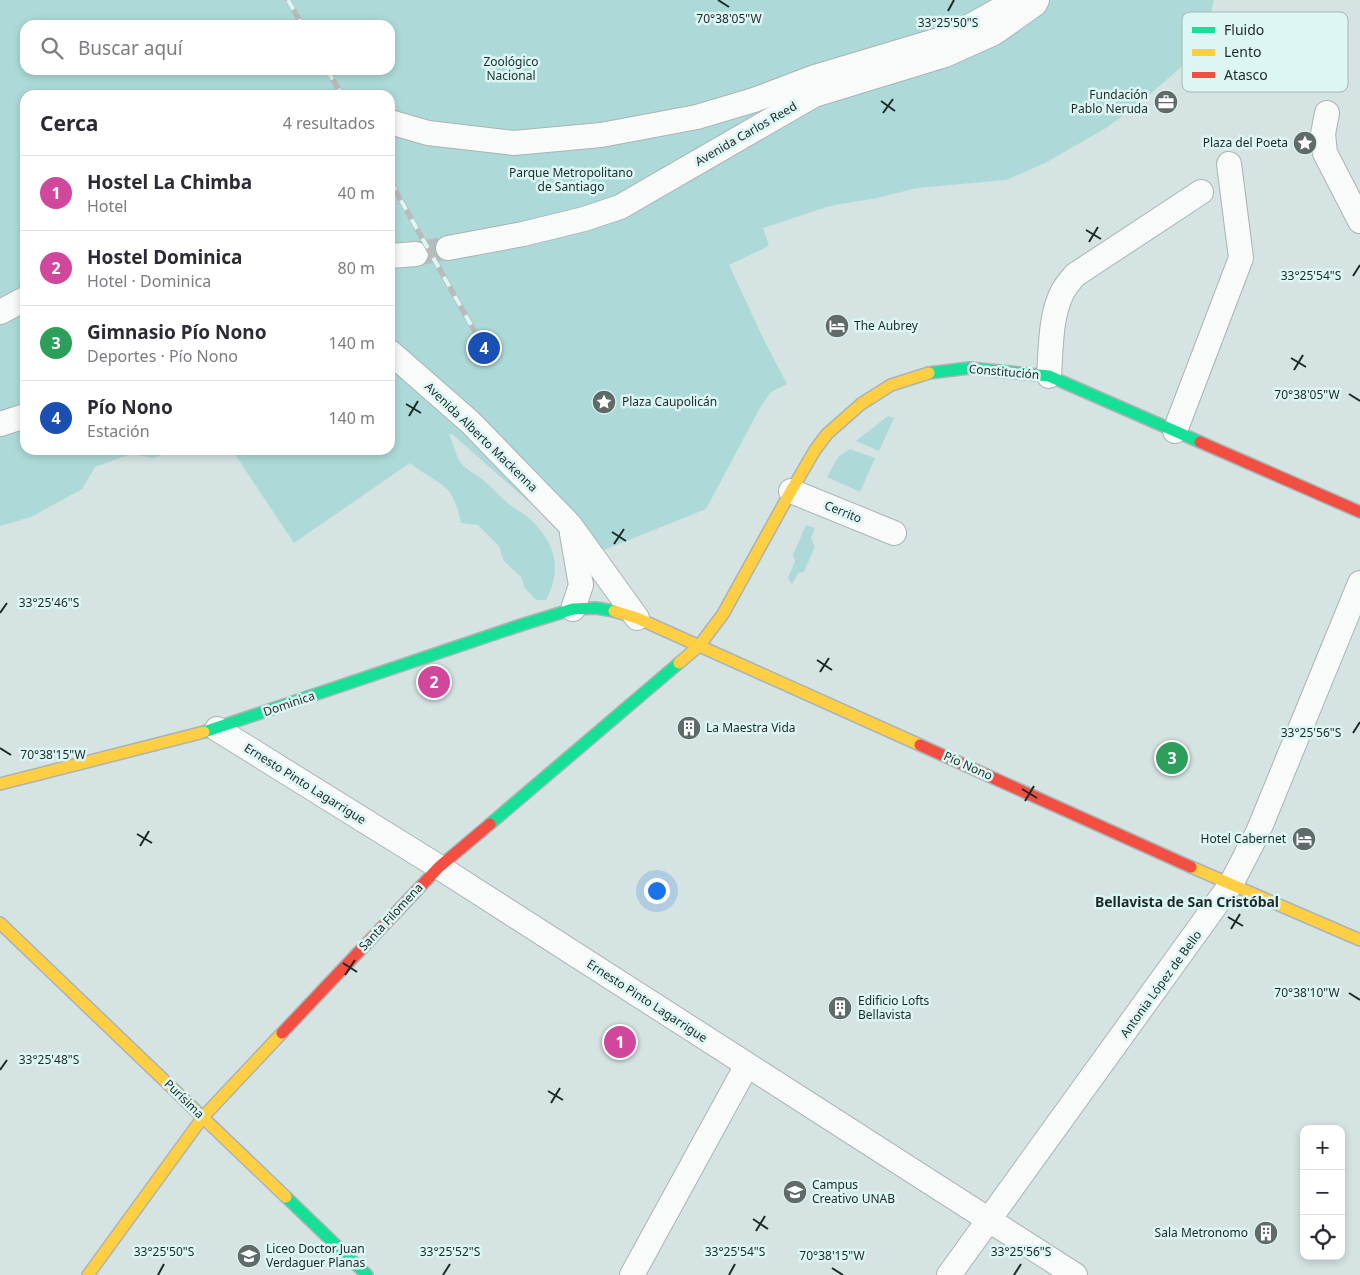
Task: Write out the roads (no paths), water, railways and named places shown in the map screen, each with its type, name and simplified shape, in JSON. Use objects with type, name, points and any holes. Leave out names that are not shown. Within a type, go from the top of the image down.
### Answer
[{"type":"main road","name":"Constitución","points":[[699,646],[723,614],[791,491],[815,450],[827,434],[861,404],[891,385],[932,372],[969,368],[1049,376],[1360,512]]},
{"type":"main road","name":"Pío Nono","points":[[573,609],[596,608],[616,611],[637,618],[1360,940]]},
{"type":"main road","name":"Dominica","points":[[0,784],[217,729],[573,609]]},
{"type":"main road","name":"Santa Filomena","points":[[88,1275],[203,1117],[439,867],[699,646]]},
{"type":"main road","name":"Purísima","points":[[0,923],[367,1275]]},
{"type":"street","points":[[395,123],[428,133],[514,143],[601,134],[697,117],[754,100],[815,77],[952,36],[1017,0]]},
{"type":"street","name":"Avenida Carlos Reed","points":[[448,248],[524,234],[584,220],[620,206],[814,95],[945,55],[994,33],[1035,4],[1037,0]]},
{"type":"street","points":[[1327,113],[1322,134],[1325,153],[1360,221]]},
{"type":"street","points":[[1175,431],[1241,258],[1229,164]]},
{"type":"street","points":[[1049,376],[1054,320],[1059,300],[1064,289],[1075,275],[1202,192]]},
{"type":"street","points":[[395,256],[416,254]]},
{"type":"street","points":[[0,312],[20,302]]},
{"type":"street","name":"Avenida Alberto Mackenna","points":[[395,356],[470,422],[570,525],[637,618]]},
{"type":"street","points":[[0,424],[20,418]]},
{"type":"street","name":"Cerrito","points":[[791,491],[894,533]]},
{"type":"street","points":[[570,525],[581,585],[573,609]]},
{"type":"street","name":"Antonia López de Bello","points":[[950,1275],[1231,884],[1258,832],[1360,583]]},
{"type":"street","name":"Ernesto Pinto Lagarrigue","points":[[217,729],[439,867],[1074,1275]]},
{"type":"street","points":[[632,1275],[747,1065]]},
{"type":"tunnel","points":[[416,254],[448,248]]},
{"type":"railway","points":[[288,0],[299,20]]},
{"type":"railway","points":[[330,75],[339,90]]},
{"type":"railway","points":[[395,190],[484,348]]},
{"type":"place","name":"Fundación Pablo Neruda","points":[[1166,102]]},
{"type":"place","name":"Plaza del Poeta","points":[[1305,143]]},
{"type":"place","name":"The Aubrey","points":[[837,326]]},
{"type":"place","name":"Pío Nono","points":[[484,348]]},
{"type":"place","name":"Plaza Caupolicán","points":[[604,402]]},
{"type":"place","name":"Hostel Dominica","points":[[434,682]]},
{"type":"place","name":"La Maestra Vida","points":[[689,728]]},
{"type":"place","name":"Gimnasio Pío Nono","points":[[1172,758]]},
{"type":"place","name":"Hotel Cabernet","points":[[1304,839]]},
{"type":"place","name":"Edificio Lofts Bellavista","points":[[840,1008]]},
{"type":"place","name":"Hostel La Chimba","points":[[620,1042]]},
{"type":"place","name":"Campus Creativo UNAB","points":[[795,1192]]},
{"type":"place","name":"Sala Metronomo","points":[[1266,1233]]},
{"type":"place","name":"Liceo Doctor Juan Verdaguer Planas","points":[[249,1256]]},
{"type":"district","name":"Bellavista de San Cristóbal","points":[[1187,902]]},
{"type":"park label","name":"Zoológico Nacional","points":[[511,69]]},
{"type":"park label","name":"Parque Metropolitano de Santiago","points":[[571,180]]}]
